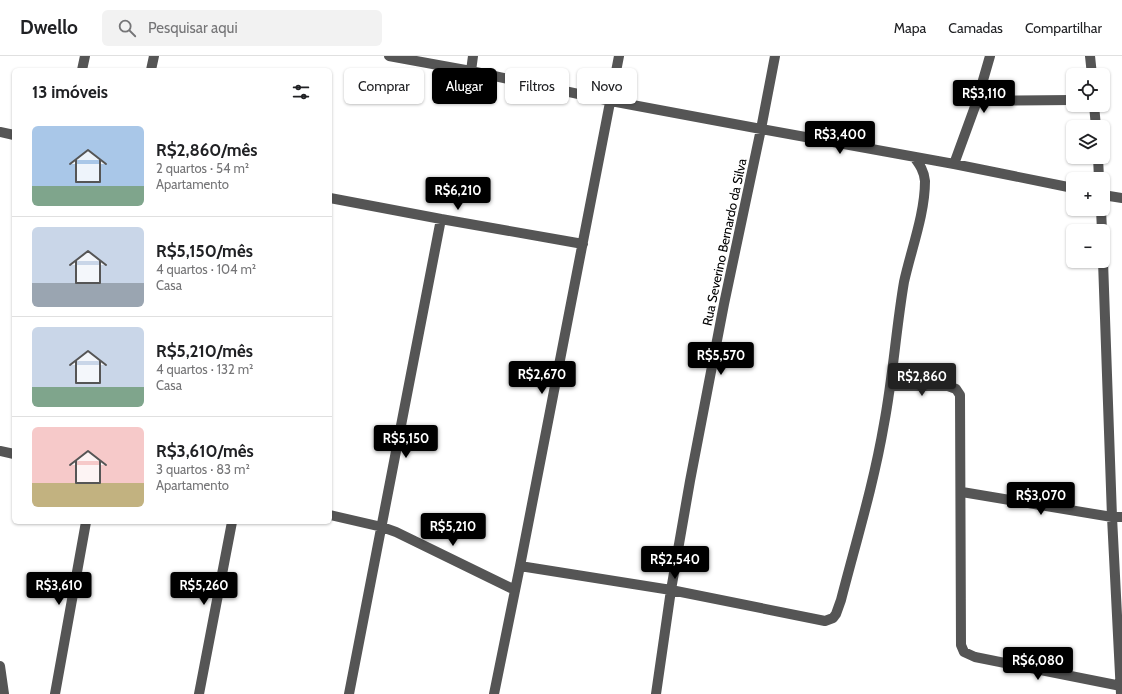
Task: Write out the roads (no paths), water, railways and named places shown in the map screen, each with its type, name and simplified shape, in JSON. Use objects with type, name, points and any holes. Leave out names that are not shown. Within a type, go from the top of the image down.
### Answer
[{"type":"street","points":[[82,68],[85,56]]},
{"type":"street","points":[[151,68],[154,56]]},
{"type":"street","points":[[389,56],[454,68]]},
{"type":"street","points":[[471,68],[473,56]]},
{"type":"street","points":[[617,68],[619,56]]},
{"type":"street","name":"Rua Severino Bernardo da Silva","points":[[656,694],[670,590],[690,481],[724,304],[775,56]]},
{"type":"street","points":[[954,164],[977,101],[990,56]]},
{"type":"street","points":[[1090,56],[1091,68]]},
{"type":"street","points":[[497,77],[577,94]]},
{"type":"street","points":[[977,101],[1066,100]]},
{"type":"street","points":[[494,694],[610,104]]},
{"type":"street","points":[[627,104],[761,130],[954,164],[1066,187]]},
{"type":"street","points":[[0,132],[12,135]]},
{"type":"street","points":[[520,566],[670,590],[825,621],[833,618],[841,600],[872,478],[891,386],[904,283],[923,200],[925,181],[923,171],[914,157]]},
{"type":"street","points":[[1110,195],[1122,198]]},
{"type":"street","points":[[332,198],[583,244]]},
{"type":"street","points":[[348,694],[382,527],[441,219]]},
{"type":"street","points":[[891,386],[948,386],[956,389],[960,395],[962,492],[961,645],[964,652],[975,657],[1121,690],[1117,517],[1103,268]]},
{"type":"street","points":[[0,451],[12,454]]},
{"type":"street","points":[[962,492],[1117,517]]},
{"type":"street","points":[[332,515],[382,527],[421,543],[515,590]]},
{"type":"street","points":[[55,694],[86,524]]},
{"type":"street","points":[[198,694],[232,524]]},
{"type":"street","points":[[0,666],[4,694]]}]
